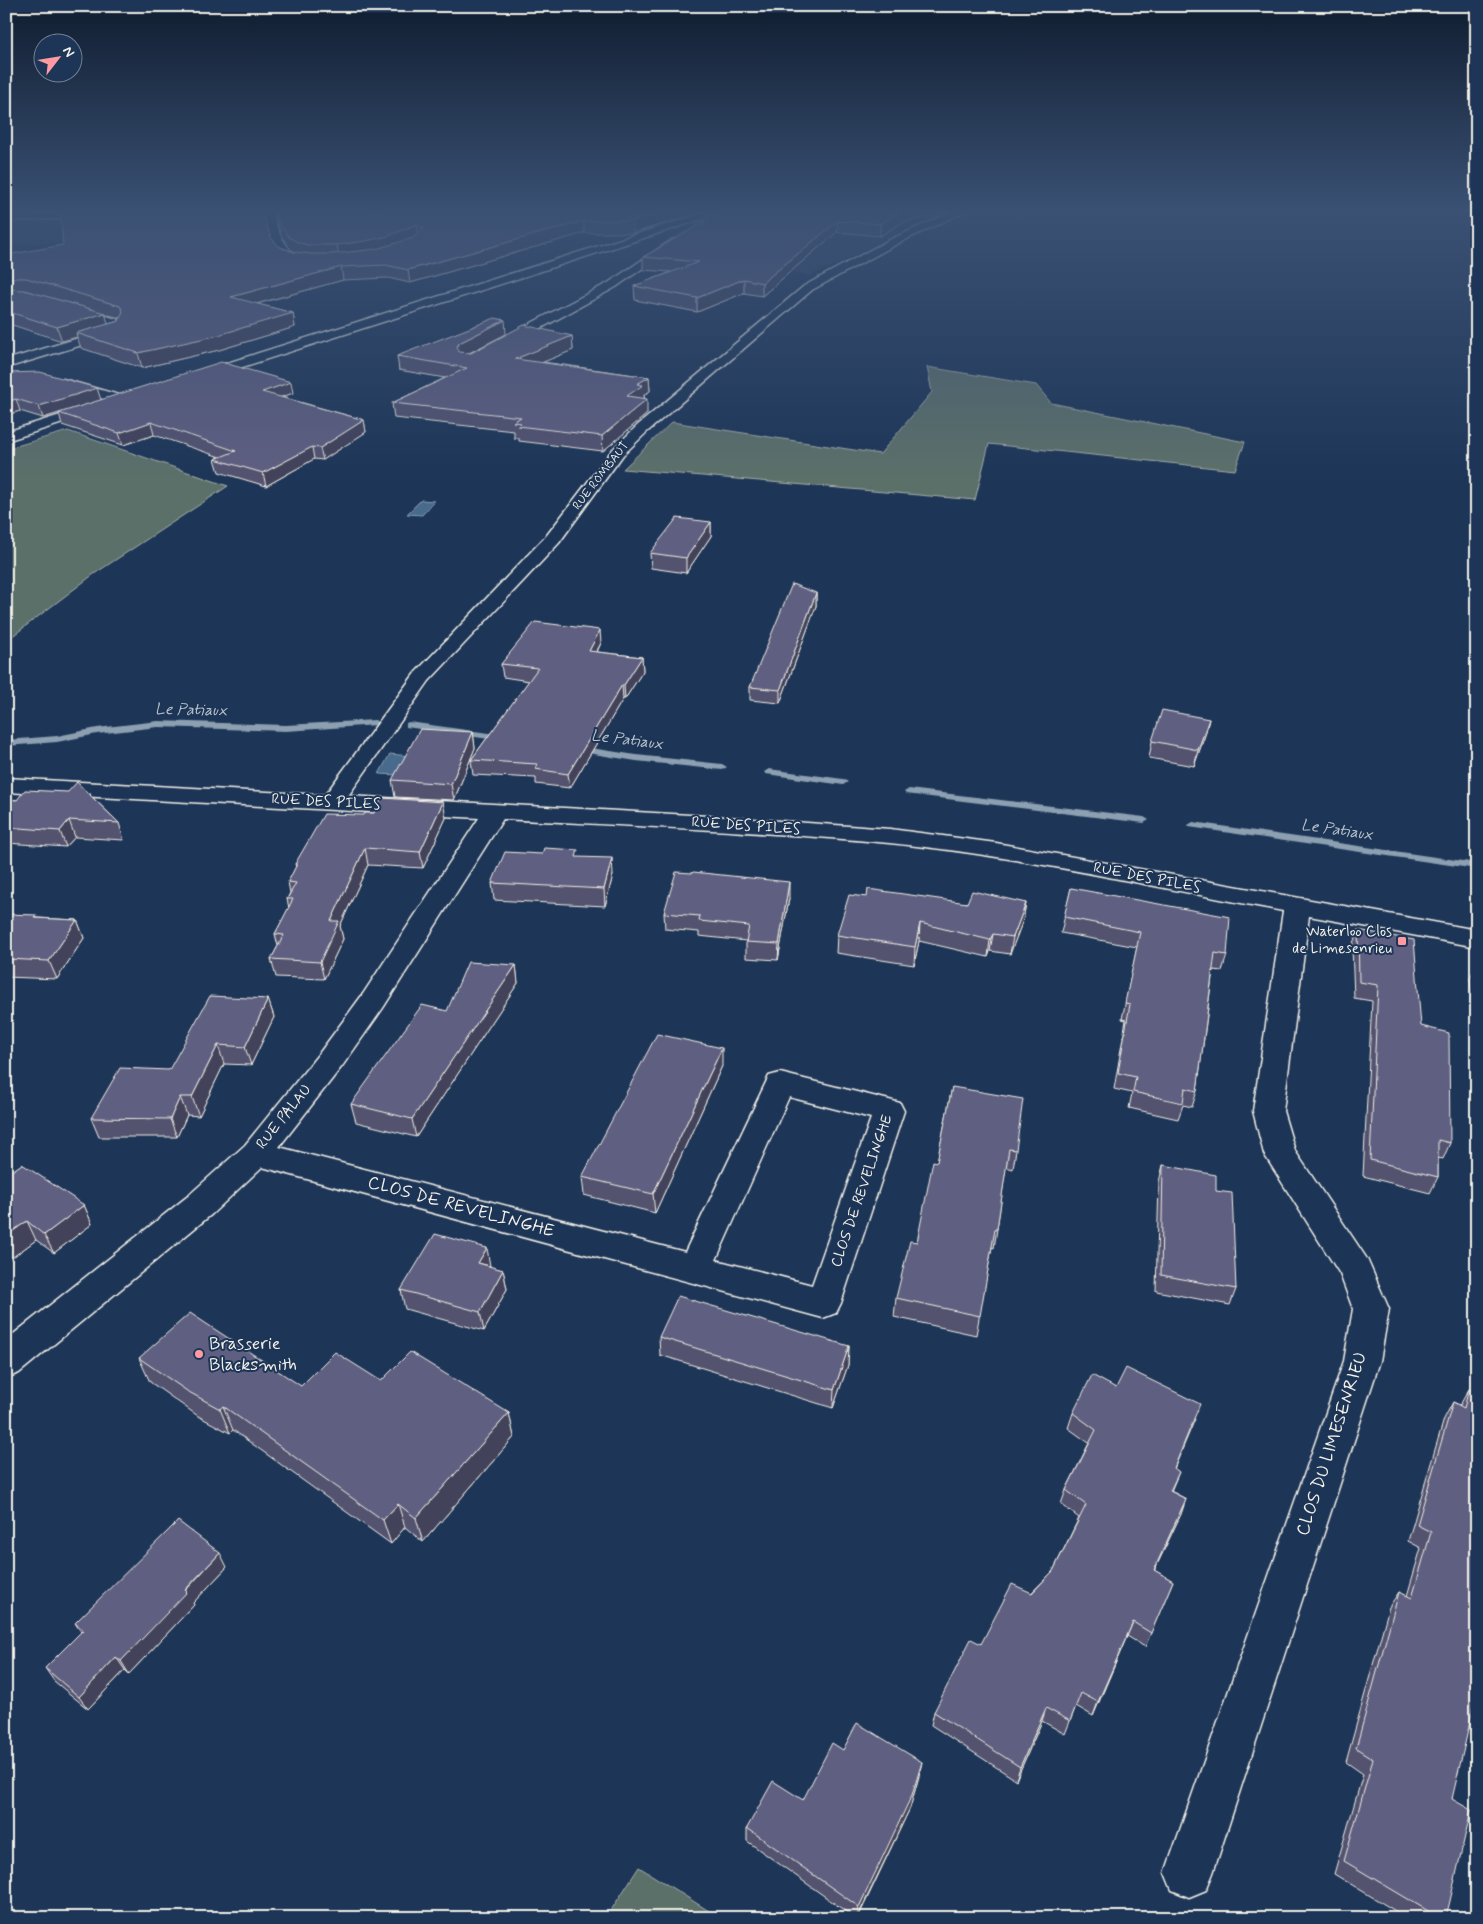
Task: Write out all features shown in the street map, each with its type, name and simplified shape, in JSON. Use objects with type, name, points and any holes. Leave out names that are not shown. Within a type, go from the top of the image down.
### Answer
[{"type":"street","points":[[6,365],[118,330],[118,324],[38,300]]},
{"type":"street","points":[[185,380],[437,300]]},
{"type":"street","points":[[493,349],[585,300]]},
{"type":"street","name":"RUE ROMBAUT","points":[[332,802],[422,677],[553,539],[618,452],[643,428],[794,300]]},
{"type":"street","points":[[6,365],[24,371]]},
{"type":"street","points":[[6,437],[126,399],[50,379]]},
{"type":"street","name":"RUE DES PILES","points":[[6,785],[726,824],[890,836],[996,850],[1477,939]]},
{"type":"street","name":"RUE PALAU","points":[[6,1362],[200,1205],[256,1153],[332,1058],[368,1008],[495,812]]},
{"type":"street","name":"CLOS DU LIMESENRIEU","points":[[1189,1873],[1362,1361],[1371,1309],[1355,1269],[1280,1154],[1268,1111],[1297,906]]},
{"type":"street","name":"CLOS DE REVELINGHE","points":[[256,1153],[823,1303],[889,1112],[780,1084],[695,1269]]},
{"type":"green space","points":[[927,367],[1036,385],[1051,403],[1245,442],[1235,470],[989,444],[975,500],[623,469],[672,422],[880,454],[932,392]]},
{"type":"green space","points":[[68,431],[228,486],[94,574],[6,641],[6,449]]},
{"type":"green space","points":[[639,1867],[720,1918],[606,1918]]},
{"type":"shaded area","points":[[421,500],[435,501],[422,515],[407,514]]},
{"type":"shaded area","points":[[390,754],[409,756],[398,775],[379,774]]},
{"type":"building","points":[[6,300],[58,300],[105,313],[57,327],[6,311]]},
{"type":"building","points":[[99,300],[242,300],[293,313],[215,336],[138,353],[76,333],[119,321],[123,311],[120,306]]},
{"type":"building","points":[[495,318],[505,320],[459,343],[457,347],[459,352],[471,353],[524,325],[572,336],[515,359],[649,377],[637,384],[643,385],[627,396],[647,399],[602,436],[518,426],[521,423],[513,422],[521,417],[392,403],[467,368],[397,356]]},
{"type":"building","points":[[221,362],[291,382],[262,392],[364,420],[320,448],[312,447],[263,473],[215,459],[236,451],[151,422],[119,433],[59,413]]},
{"type":"building","points":[[40,372],[97,388],[39,406],[16,399],[6,402],[6,373]]},
{"type":"building","points":[[677,518],[711,522],[686,558],[650,553]]},
{"type":"building","points":[[792,584],[816,593],[780,690],[750,687]]},
{"type":"building","points":[[535,622],[600,630],[589,651],[642,657],[624,685],[622,685],[568,774],[535,769],[537,764],[471,760],[538,668],[501,664]]},
{"type":"building","points":[[1162,710],[1209,719],[1198,750],[1152,741]]},
{"type":"building","points":[[420,729],[473,732],[451,784],[392,780]]},
{"type":"building","points":[[77,782],[119,823],[69,820],[60,831],[6,827],[6,799],[17,800],[25,790],[68,792]]},
{"type":"building","points":[[382,798],[443,802],[420,852],[365,848],[331,921],[339,921],[320,962],[271,959],[284,935],[275,934],[293,899],[287,899],[296,883],[288,882],[297,864],[295,864],[324,814],[364,815],[365,813],[374,813]]},
{"type":"building","points":[[544,848],[578,850],[576,857],[612,858],[604,889],[492,883],[505,852],[542,854]]},
{"type":"building","points":[[676,872],[789,882],[779,944],[746,942],[749,926],[699,921],[700,916],[664,913]]},
{"type":"building","points":[[1071,888],[1230,917],[1227,955],[1215,953],[1197,1091],[1185,1088],[1183,1103],[1133,1092],[1136,1077],[1118,1073],[1130,1004],[1125,1003],[1140,932],[1064,917]]},
{"type":"building","points":[[868,889],[967,903],[972,891],[1026,903],[1013,937],[993,934],[990,940],[920,923],[915,947],[837,935],[849,895],[867,897]]},
{"type":"building","points":[[6,914],[37,915],[34,918],[77,920],[49,961],[6,959]]},
{"type":"building","points":[[1358,930],[1414,940],[1421,1026],[1449,1033],[1450,1143],[1438,1140],[1438,1177],[1370,1160],[1378,985],[1359,982]]},
{"type":"building","points":[[468,962],[516,965],[412,1119],[351,1104],[422,1005],[447,1011]]},
{"type":"building","points":[[210,996],[268,999],[245,1047],[218,1045],[192,1097],[180,1097],[170,1119],[91,1118],[120,1068],[169,1070]]},
{"type":"building","points":[[657,1034],[722,1048],[653,1194],[582,1177]]},
{"type":"building","points":[[952,1087],[1023,1099],[1016,1150],[1009,1149],[997,1229],[995,1229],[980,1316],[896,1298],[910,1241],[917,1242],[933,1161],[937,1162]]},
{"type":"building","points":[[22,1164],[84,1205],[44,1235],[27,1221],[6,1236],[6,1175]]},
{"type":"building","points":[[1163,1165],[1216,1175],[1216,1191],[1232,1193],[1236,1289],[1161,1275]]},
{"type":"building","points":[[435,1234],[487,1248],[478,1263],[503,1270],[480,1312],[401,1290]]},
{"type":"building","points":[[678,1296],[849,1346],[834,1390],[659,1337]]},
{"type":"building","points":[[190,1313],[301,1386],[335,1352],[381,1381],[410,1352],[509,1413],[416,1518],[398,1504],[383,1520],[223,1406],[220,1409],[187,1391],[139,1358]]},
{"type":"building","points":[[1126,1368],[1200,1404],[1174,1468],[1179,1472],[1170,1491],[1186,1499],[1154,1570],[1173,1581],[1151,1633],[1133,1622],[1098,1702],[1081,1693],[1070,1721],[1046,1708],[1020,1767],[934,1712],[971,1639],[981,1644],[1012,1584],[1032,1593],[1053,1571],[1086,1505],[1066,1490],[1096,1430],[1073,1413],[1092,1375],[1116,1388]]},
{"type":"building","points":[[1469,1389],[1477,1392],[1477,1692],[1452,1799],[1471,1810],[1446,1918],[1440,1918],[1344,1861],[1373,1759],[1356,1748],[1399,1592],[1412,1598],[1431,1532],[1417,1525],[1453,1402],[1464,1408]]},
{"type":"building","points":[[178,1521],[220,1553],[185,1590],[187,1592],[121,1661],[116,1657],[79,1697],[45,1668],[83,1630],[75,1623]]},
{"type":"building","points":[[857,1723],[922,1762],[912,1795],[859,1907],[747,1828],[773,1781],[803,1800],[832,1743],[843,1750]]},
{"type":"waterway","name":"Le Patiaux","points":[[6,743],[57,739],[97,731],[158,724],[286,728],[375,723]]},
{"type":"waterway","name":"Le Patiaux","points":[[409,725],[503,738]]},
{"type":"waterway","name":"Le Patiaux","points":[[578,749],[636,758],[722,767]]},
{"type":"waterway","name":"Le Patiaux","points":[[769,772],[843,782]]},
{"type":"waterway","name":"Le Patiaux","points":[[909,792],[1144,820]]},
{"type":"waterway","name":"Le Patiaux","points":[[1193,825],[1477,866]]},
{"type":"place","name":"Waterloo Clos de Limesenrieu","points":[[1402,941]]},
{"type":"place","name":"Brasserie Blacksmith","points":[[199,1354]]}]
